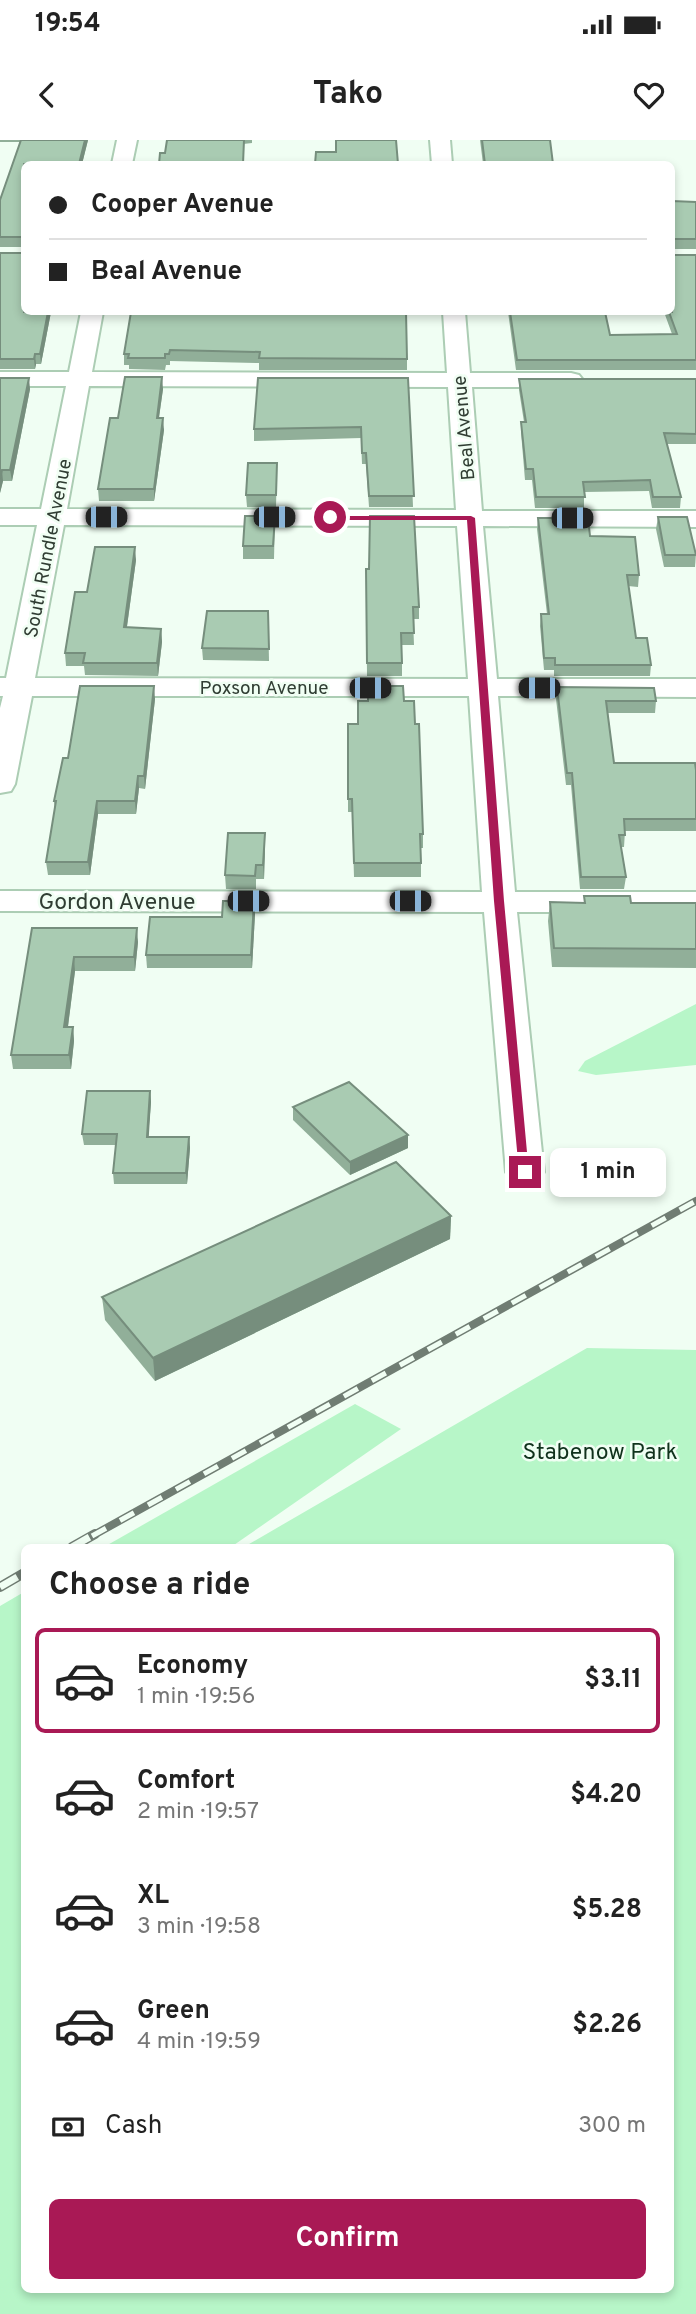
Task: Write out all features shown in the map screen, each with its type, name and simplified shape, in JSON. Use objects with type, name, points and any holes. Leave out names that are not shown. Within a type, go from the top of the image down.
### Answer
[{"type":"street","points":[[123,161],[127,140]]},
{"type":"street","points":[[440,140],[442,161]]},
{"type":"street","name":"South Rundle Avenue","points":[[0,784],[9,687],[53,517],[91,315]]},
{"type":"street","name":"Beal Avenue","points":[[454,315],[499,901],[525,1172]]},
{"type":"street","points":[[0,379],[590,380]]},
{"type":"street","points":[[0,517],[696,519]]},
{"type":"street","name":"Poxson Avenue","points":[[9,687],[696,688]]},
{"type":"street","name":"Gordon Avenue","points":[[0,901],[696,902]]},
{"type":"green space","points":[[696,1004],[696,1065],[596,1075],[578,1071],[585,1061]]},
{"type":"green space","name":"Stabenow Park","points":[[587,1348],[696,1350],[696,2314],[0,2314],[0,1606],[21,1594],[21,2293],[674,2293],[674,1544],[249,1544]]},
{"type":"green space","points":[[355,1404],[401,1429],[235,1544],[109,1544]]},
{"type":"building","points":[[21,140],[85,140],[80,161],[21,161],[21,237],[0,237],[0,200]]},
{"type":"building","points":[[167,140],[244,140],[243,161],[159,161],[160,153],[165,153]]},
{"type":"building","points":[[336,140],[396,140],[398,161],[315,161],[316,152],[336,152]]},
{"type":"building","points":[[482,140],[550,140],[553,161],[485,161]]},
{"type":"building","points":[[675,201],[696,202],[696,239],[675,239]]},
{"type":"building","points":[[0,253],[21,253],[21,315],[47,315],[40,354],[35,354],[34,359],[0,359]]},
{"type":"building","points":[[675,255],[696,255],[696,360],[517,360],[510,315],[606,315],[610,335],[677,334],[670,315],[675,315]]},
{"type":"building","points":[[130,315],[406,315],[407,359],[259,358],[260,352],[170,350],[169,354],[165,354],[165,358],[128,358],[129,354],[124,354]]},
{"type":"building","points":[[125,377],[162,377],[157,418],[163,418],[154,489],[98,489],[110,418],[118,418]]},
{"type":"building","points":[[0,378],[29,378],[10,470],[2,470],[0,478]]},
{"type":"building","points":[[258,378],[408,378],[414,496],[369,496],[361,427],[254,429]]},
{"type":"building","points":[[519,379],[696,379],[696,434],[664,433],[681,497],[653,497],[650,480],[583,482],[585,497],[536,497],[533,469],[526,469],[521,422],[526,422]]},
{"type":"building","points":[[248,463],[277,463],[276,495],[246,495]]},
{"type":"building","points":[[245,516],[275,516],[273,546],[243,546]]},
{"type":"building","points":[[370,516],[414,516],[419,607],[413,607],[414,633],[401,633],[402,663],[367,663],[366,569],[369,569]]},
{"type":"building","points":[[658,517],[687,517],[696,555],[665,555]]},
{"type":"building","points":[[538,518],[588,518],[590,536],[635,537],[639,575],[627,575],[636,638],[647,638],[651,665],[555,665],[555,658],[544,658],[541,614],[549,614]]},
{"type":"building","points":[[95,547],[135,547],[124,627],[161,629],[157,663],[83,663],[85,653],[65,653],[75,592],[87,592]]},
{"type":"building","points":[[207,611],[268,611],[269,649],[202,648]]},
{"type":"building","points":[[80,686],[154,686],[144,776],[138,776],[135,801],[97,801],[88,862],[46,862],[54,801],[63,758],[68,758]]},
{"type":"building","points":[[368,686],[403,686],[404,701],[414,701],[415,724],[419,724],[423,834],[420,834],[421,863],[354,863],[352,799],[348,799],[348,724],[358,724],[358,701],[368,701]]},
{"type":"building","points":[[557,687],[654,688],[656,701],[606,701],[614,763],[695,763],[696,819],[624,819],[625,835],[619,835],[626,877],[581,877],[572,773],[567,773]]},
{"type":"building","points":[[228,833],[265,833],[263,865],[256,865],[255,876],[225,875]]},
{"type":"building","points":[[584,896],[630,896],[631,903],[696,903],[696,949],[554,948],[550,902],[585,903]]},
{"type":"building","points":[[223,901],[254,901],[251,955],[146,955],[150,917],[222,917]]},
{"type":"building","points":[[32,928],[137,928],[134,957],[74,957],[64,1027],[73,1027],[69,1055],[11,1055]]},
{"type":"building","points":[[349,1082],[408,1135],[350,1162],[293,1107]]},
{"type":"building","points":[[87,1091],[150,1091],[147,1137],[189,1137],[186,1173],[113,1173],[117,1134],[82,1134]]},
{"type":"building","points":[[396,1162],[451,1216],[153,1358],[102,1297]]},
{"type":"railway","points":[[92,1536],[696,1201]]},
{"type":"railway","points":[[77,1544],[95,1534]]},
{"type":"railway","points":[[0,1587],[21,1575]]},
{"type":"route","points":[[330,517],[471,518],[499,901],[525,1172]]}]
